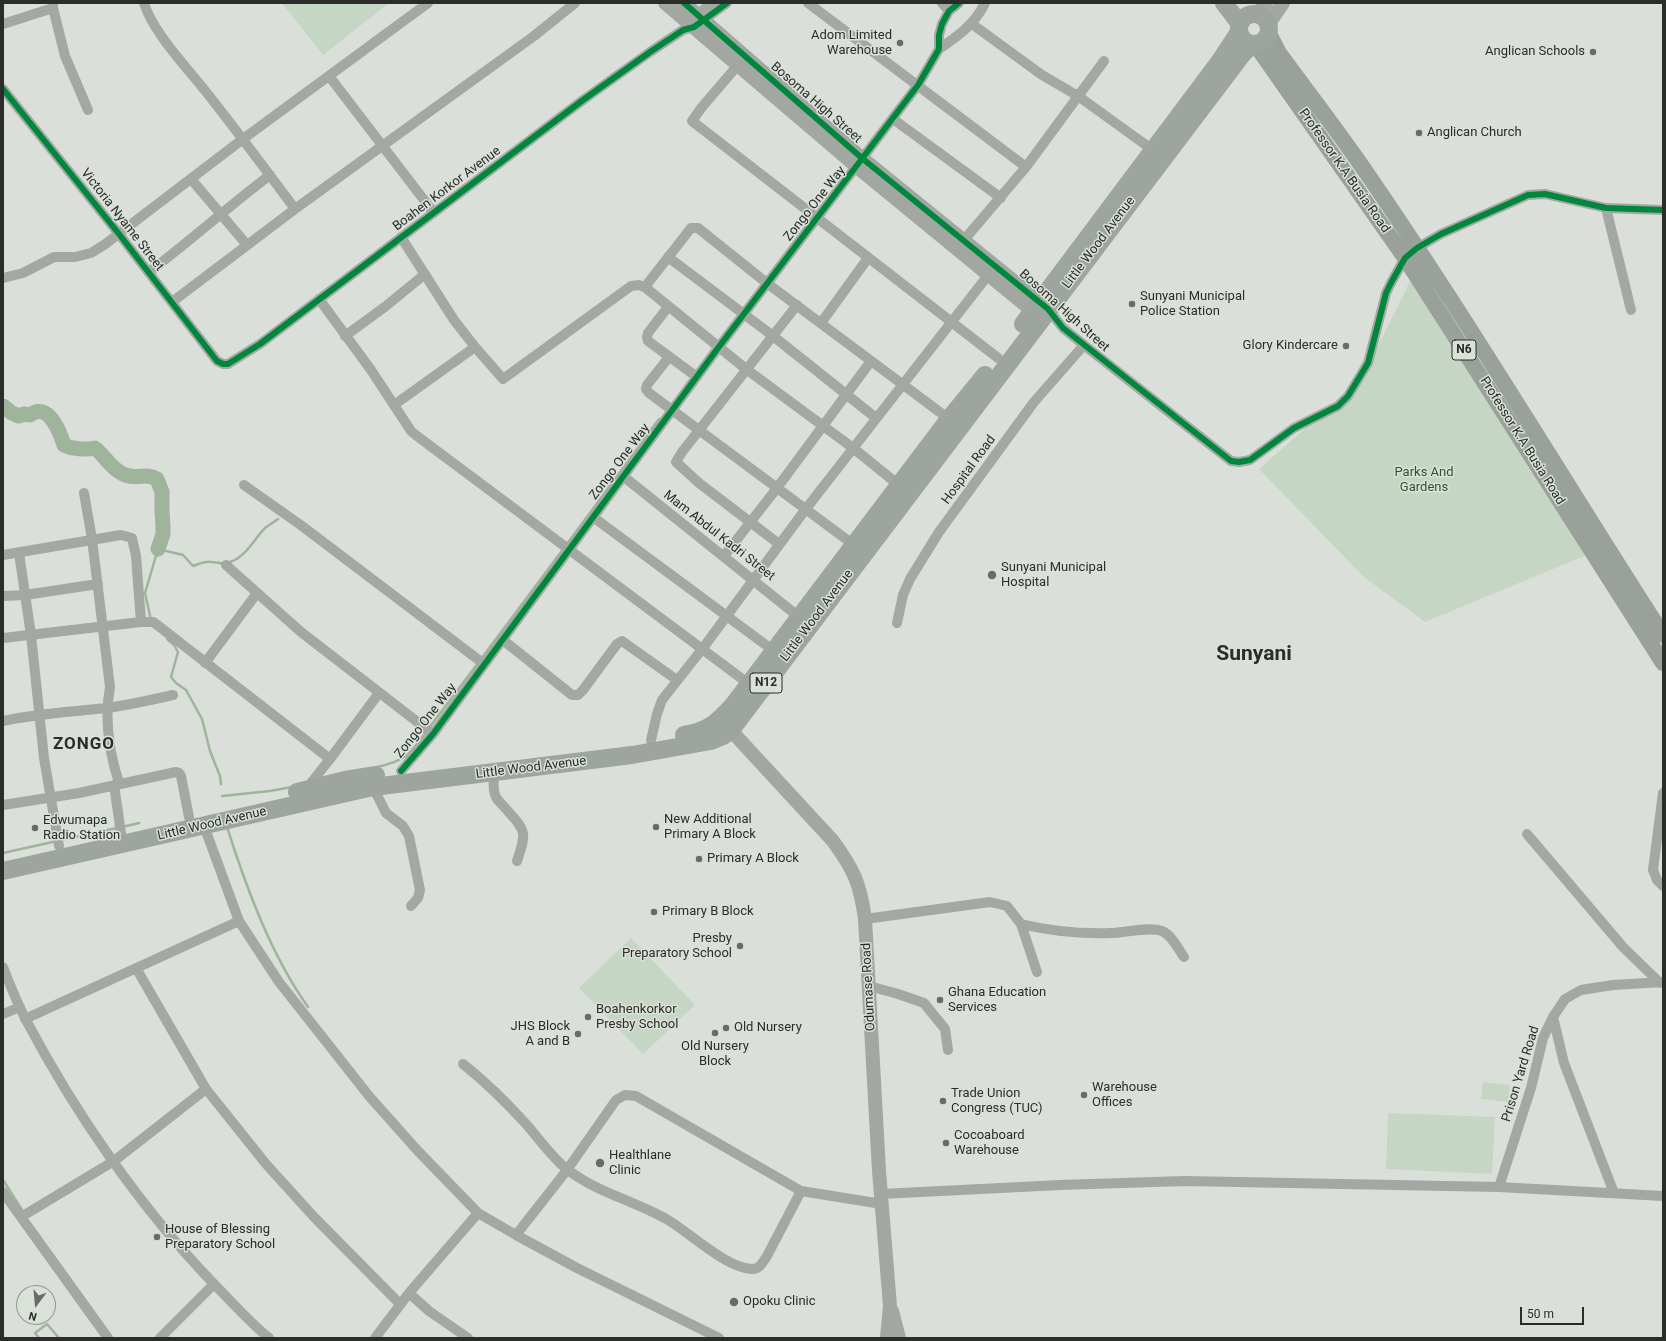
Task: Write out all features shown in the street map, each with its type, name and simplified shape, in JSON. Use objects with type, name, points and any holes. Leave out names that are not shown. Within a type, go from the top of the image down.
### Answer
[{"type":"highway","name":"N6","points":[[1224,3],[1254,24]]},
{"type":"highway","name":"Little Wood Avenue","points":[[3,859],[121,833],[345,780],[401,771],[614,747],[694,733],[710,727],[725,725],[1159,154],[1220,61],[1254,24]]},
{"type":"highway","name":"Little Wood Avenue","points":[[943,439],[949,419],[998,358],[1040,310]]},
{"type":"highway","name":"Little Wood Avenue","points":[[3,871],[373,787],[640,754],[710,741],[723,736],[725,725],[749,684],[799,616],[900,486],[927,461]]},
{"type":"main road","name":"Professor K.A Busia Road","points":[[1254,24],[1541,440],[1603,542],[1658,619],[1663,635]]},
{"type":"main road","name":"Professor K.A Busia Road","points":[[1411,253],[1663,663]]},
{"type":"street","points":[[144,3],[158,31],[243,139],[295,209]]},
{"type":"street","points":[[3,278],[23,273],[54,257],[75,257],[91,253],[104,245],[243,139],[428,3]]},
{"type":"street","points":[[172,302],[295,209],[534,36],[575,3]]},
{"type":"street","name":"Bosoma High Street","points":[[665,3],[693,22],[989,274],[1040,310],[1231,460],[1238,462],[1250,460],[1294,428],[1338,406],[1348,396],[1368,363],[1386,293],[1411,253]]},
{"type":"street","name":"Bosoma High Street","points":[[684,3],[693,22],[738,65],[860,163],[964,240],[1040,310]]},
{"type":"street","name":"Boahen Korkor Avenue","points":[[693,22],[713,3]]},
{"type":"street","name":"Boahen Korkor Avenue","points":[[223,364],[228,364],[235,361],[583,100],[693,22],[727,3]]},
{"type":"street","points":[[808,3],[1026,167]]},
{"type":"street","points":[[942,3],[949,12]]},
{"type":"street","points":[[939,49],[939,35],[942,24],[949,12],[959,3]]},
{"type":"street","points":[[939,49],[960,35],[972,24],[985,3]]},
{"type":"street","name":"Little Wood Avenue","points":[[1254,24],[1283,3]]},
{"type":"street","points":[[3,24],[53,6],[65,56],[88,110]]},
{"type":"street","points":[[972,24],[1042,75],[1078,96],[1159,154]]},
{"type":"street","name":"Zongo One Way","points":[[401,771],[433,734],[718,348],[893,119],[918,85],[939,49]]},
{"type":"street","points":[[964,240],[1026,167],[1104,61]]},
{"type":"street","points":[[738,65],[692,121],[998,358]]},
{"type":"street","points":[[329,76],[434,213]]},
{"type":"street","name":"Victoria Nyame Street","points":[[3,89],[149,272],[217,361],[223,364]]},
{"type":"street","points":[[893,119],[1001,198]]},
{"type":"street","points":[[149,272],[270,175]]},
{"type":"street","points":[[191,179],[247,245]]},
{"type":"street","points":[[1411,253],[1455,227],[1528,195],[1545,194],[1606,208],[1663,210]]},
{"type":"street","points":[[1606,208],[1631,310]]},
{"type":"street","points":[[646,288],[648,282],[691,228],[698,228],[768,284],[949,419]]},
{"type":"street","points":[[401,237],[454,320],[503,379],[631,286],[639,286],[646,288],[718,348],[823,425],[900,486]]},
{"type":"street","points":[[668,257],[743,315],[773,336],[876,418]]},
{"type":"street","points":[[821,323],[868,258]]},
{"type":"street","points":[[345,336],[386,306],[425,274]]},
{"type":"street","points":[[651,740],[662,700],[703,648],[805,510],[989,274]]},
{"type":"street","points":[[319,299],[411,431],[703,648],[749,684]]},
{"type":"street","points":[[779,544],[698,483],[676,462],[682,452],[746,369],[797,306]]},
{"type":"street","points":[[668,307],[648,333],[648,341],[697,377]]},
{"type":"street","name":"Hospital Road","points":[[898,622],[903,595],[910,579],[939,532],[1034,402],[1084,345]]},
{"type":"street","points":[[394,405],[475,347]]},
{"type":"street","points":[[669,357],[646,389],[805,510],[854,545]]},
{"type":"street","points":[[724,556],[777,488],[871,361]]},
{"type":"street","name":"Mam Abdul Kadri Street","points":[[623,476],[799,616]]},
{"type":"street","points":[[244,485],[302,526],[484,664]]},
{"type":"street","points":[[84,492],[92,539],[110,687],[106,708],[121,833]]},
{"type":"street","points":[[593,517],[774,651]]},
{"type":"street","points":[[3,555],[121,535],[132,538],[147,622]]},
{"type":"street","points":[[19,553],[31,635],[39,714],[59,846]]},
{"type":"street","points":[[226,565],[322,649],[433,734]]},
{"type":"street","points":[[3,596],[25,596],[98,584]]},
{"type":"street","points":[[205,663],[257,593]]},
{"type":"street","points":[[3,638],[147,622],[205,663],[330,759]]},
{"type":"street","points":[[503,640],[572,695],[578,695],[583,690],[617,644],[622,640],[677,680]]},
{"type":"street","points":[[306,790],[379,693]]},
{"type":"street","points":[[3,721],[39,714],[106,708],[173,695]]},
{"type":"street","name":"Odumase Road","points":[[725,725],[813,818],[846,859],[856,877],[862,895],[865,919],[881,1199],[890,1306],[887,1338]]},
{"type":"street","points":[[3,805],[176,772],[180,773],[189,817]]},
{"type":"street","points":[[494,773],[494,791],[496,798],[521,826],[524,832],[523,842],[517,861]]},
{"type":"street","points":[[373,787],[386,813],[403,826],[409,836],[420,890],[418,898],[411,906]]},
{"type":"street","points":[[1663,793],[1653,870],[1657,880],[1663,886]]},
{"type":"street","points":[[204,826],[239,921],[279,982],[369,1096],[417,1150],[478,1213],[591,1275],[719,1338]]},
{"type":"street","points":[[1527,834],[1623,947],[1661,982]]},
{"type":"street","points":[[865,919],[990,902],[1007,906],[1021,924],[1038,972]]},
{"type":"street","points":[[25,1019],[239,921]]},
{"type":"street","points":[[1021,924],[1078,933],[1160,930],[1167,933],[1184,957]]},
{"type":"street","points":[[3,967],[25,1019],[52,1068],[114,1161],[149,1210],[214,1284],[256,1328],[269,1338]]},
{"type":"street","points":[[136,968],[206,1089],[266,1164],[314,1217],[400,1304]]},
{"type":"street","name":"Prison Yard Road","points":[[1499,1187],[1531,1088],[1543,1038],[1553,1017],[1566,999],[1581,990],[1613,985],[1661,982]]},
{"type":"street","points":[[869,986],[924,1003],[945,1029],[948,1050]]},
{"type":"street","points":[[3,1014],[20,1007]]},
{"type":"street","points":[[1553,1017],[1564,1063],[1614,1193]]},
{"type":"street","points":[[463,1064],[488,1084],[515,1111],[566,1170],[611,1196],[644,1208],[669,1221],[727,1260],[739,1266],[750,1269],[757,1268],[767,1256],[801,1191]]},
{"type":"street","points":[[21,1217],[114,1161],[206,1089]]},
{"type":"street","points":[[516,1235],[566,1170],[616,1100],[625,1095],[636,1096],[801,1191],[881,1199],[1060,1185],[1185,1181],[1499,1187],[1663,1196]]},
{"type":"street","points":[[3,1192],[108,1338]]},
{"type":"street","points":[[375,1338],[409,1293],[478,1213]]},
{"type":"street","points":[[160,1338],[214,1284]]},
{"type":"street","points":[[409,1293],[429,1311],[468,1338]]},
{"type":"street","name":"Odumase Road","points":[[890,1306],[895,1318],[899,1338]]},
{"type":"green space","points":[[282,3],[389,3],[323,55]]},
{"type":"green space","name":"Parks And Gardens","points":[[1418,265],[1599,550],[1425,622],[1364,577],[1259,469],[1317,418],[1349,399],[1367,368]]},
{"type":"green space","points":[[631,938],[695,1005],[643,1054],[579,988]]},
{"type":"green space","points":[[1483,1082],[1510,1085],[1508,1102],[1481,1099]]},
{"type":"green space","points":[[1388,1113],[1495,1117],[1492,1174],[1386,1169]]},
{"type":"waterway","points":[[3,406],[19,416],[42,412],[48,415],[52,420],[60,433],[64,445],[79,449],[95,448],[119,472],[124,475],[150,476],[157,479],[162,492],[163,527],[163,534],[158,549]]},
{"type":"waterway","points":[[567,544],[659,419]]},
{"type":"waterway","points":[[151,620],[145,593],[158,549],[183,555],[193,566],[206,562],[227,563],[236,560],[241,556],[261,532],[278,519]]},
{"type":"waterway","points":[[481,659],[564,548]]},
{"type":"waterway","points":[[167,639],[174,645],[178,652],[171,677],[176,683],[186,690],[202,719],[210,751],[220,776],[221,784]]},
{"type":"waterway","points":[[429,728],[478,663]]},
{"type":"waterway","points":[[377,767],[395,762],[406,756],[426,732]]},
{"type":"waterway","points":[[222,796],[292,787]]},
{"type":"waterway","points":[[122,827],[139,823]]},
{"type":"waterway","points":[[227,827],[251,897],[271,943],[282,965],[308,1007]]},
{"type":"waterway","points":[[61,840],[117,828]]},
{"type":"waterway","points":[[3,853],[57,841]]},
{"type":"waterway","points":[[3,1180],[24,1213]]},
{"type":"waterway","points":[[39,1338],[35,1333],[47,1324],[59,1338]]},
{"type":"cycle path","points":[[684,3],[863,159],[1048,309],[1063,328],[1231,461],[1239,462],[1250,460],[1294,428],[1338,406],[1348,396],[1368,363],[1386,293],[1405,258],[1417,248],[1441,234],[1528,195],[1545,194],[1606,208],[1663,210]]},
{"type":"cycle path","points":[[3,89],[119,234],[217,361],[223,364],[228,364],[260,344],[583,100],[650,52],[683,30],[694,27],[727,3]]},
{"type":"cycle path","points":[[401,771],[433,734],[718,348],[918,85],[939,49],[939,35],[942,24],[949,11],[959,3]]},
{"type":"place","name":"Adom Limited Warehouse","points":[[900,43]]},
{"type":"place","name":"Anglican Schools","points":[[1593,52]]},
{"type":"place","name":"Anglican Church","points":[[1419,133]]},
{"type":"place","name":"Sunyani Municipal Police Station","points":[[1132,304]]},
{"type":"place","name":"Glory Kindercare","points":[[1346,346]]},
{"type":"place","name":"Sunyani Municipal Hospital","points":[[992,575]]},
{"type":"place","name":"New Additional Primary A Block","points":[[656,827]]},
{"type":"place","name":"Edwumapa Radio Station","points":[[35,828]]},
{"type":"place","name":"Primary A Block","points":[[699,859]]},
{"type":"place","name":"Primary B Block","points":[[654,912]]},
{"type":"place","name":"Presby Preparatory School","points":[[740,946]]},
{"type":"place","name":"Ghana Education Services","points":[[940,1000]]},
{"type":"place","name":"Boahenkorkor Presby School","points":[[588,1017]]},
{"type":"place","name":"Old Nursery","points":[[726,1028]]},
{"type":"place","name":"Old Nursery Block","points":[[715,1033]]},
{"type":"place","name":"JHS Block A and B","points":[[578,1034]]},
{"type":"place","name":"Warehouse Offices","points":[[1084,1095]]},
{"type":"place","name":"Trade Union Congress (TUC)","points":[[943,1101]]},
{"type":"place","name":"Cocoaboard Warehouse","points":[[946,1143]]},
{"type":"place","name":"Healthlane Clinic","points":[[600,1163]]},
{"type":"place","name":"House of Blessing Preparatory School","points":[[157,1237]]},
{"type":"place","name":"Opoku Clinic","points":[[734,1302]]},
{"type":"district","name":"Sunyani","points":[[1254,655]]},
{"type":"district","name":"ZONGO","points":[[84,745]]}]
